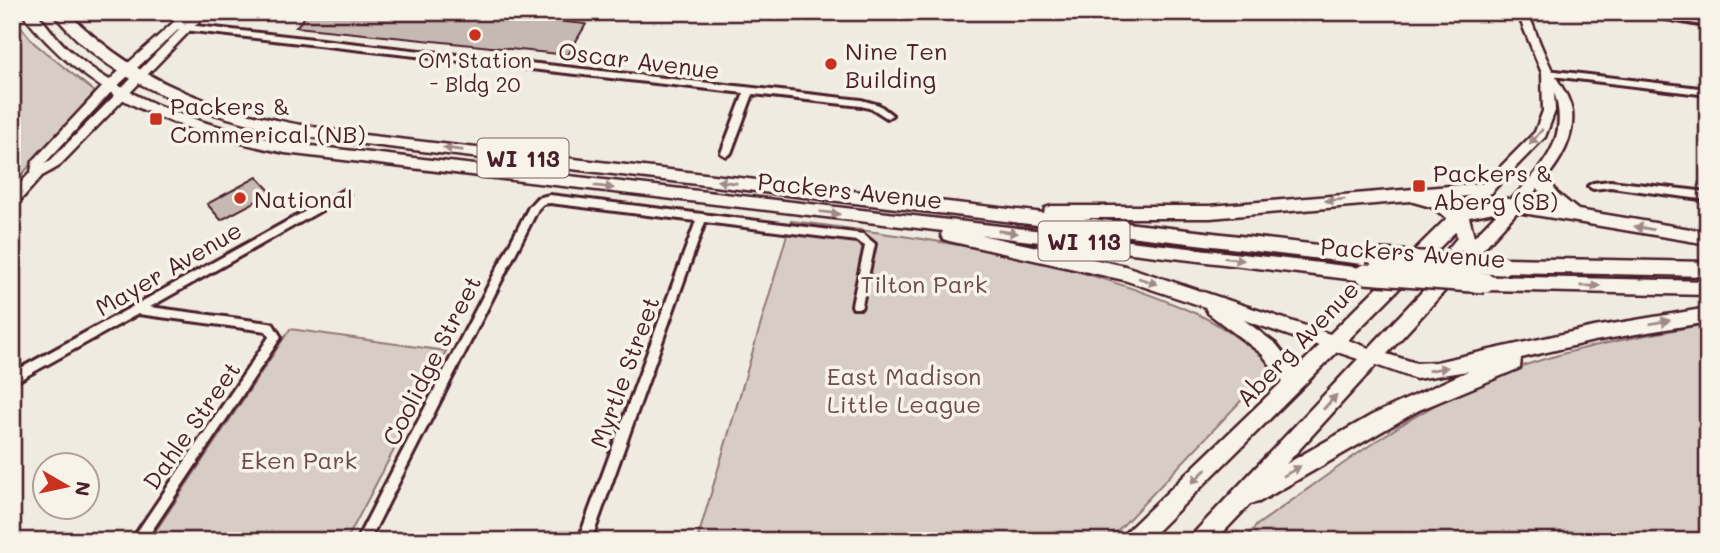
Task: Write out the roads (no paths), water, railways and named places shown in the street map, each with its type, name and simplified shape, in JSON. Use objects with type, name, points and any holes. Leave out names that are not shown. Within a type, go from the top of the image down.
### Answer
[{"type":"main road","name":"Packers Avenue","points":[[28,12],[64,53],[116,90],[183,122],[285,148],[1365,274],[1485,283],[1708,288]]},
{"type":"main road","name":"Packers Avenue","points":[[59,12],[89,43],[133,74],[188,102],[217,112],[307,132],[1378,259],[1502,265],[1708,269]]},
{"type":"main road","points":[[1539,177],[1553,200],[1580,217]]},
{"type":"main road","points":[[957,208],[1071,213],[1210,212],[1486,189]]},
{"type":"main road","points":[[1403,195],[1431,201],[1462,214],[1493,204],[1708,238]]},
{"type":"main road","name":"Aberg Avenue","points":[[1200,541],[1513,206]]},
{"type":"main road","points":[[1408,316],[1410,300],[1466,240],[1462,214]]},
{"type":"main road","name":"Aberg Avenue","points":[[1132,541],[1462,214]]},
{"type":"main road","points":[[867,217],[1108,269],[1335,342],[1403,368],[1429,371],[1708,315]]},
{"type":"main road","points":[[1183,292],[1246,330],[1273,354],[1295,382]]},
{"type":"main road","points":[[1234,506],[1402,409],[1480,373],[1580,340]]},
{"type":"street","points":[[181,28],[191,12]]},
{"type":"street","points":[[12,201],[37,173],[54,164],[116,90],[181,28],[203,12]]},
{"type":"street","name":"Aberg Avenue","points":[[1513,206],[1539,177],[1559,148],[1566,125],[1561,93],[1547,73],[1522,12]]},
{"type":"street","name":"Oscar Avenue","points":[[181,28],[861,103],[876,107],[887,115]]},
{"type":"street","points":[[1547,73],[1708,92]]},
{"type":"street","name":"Aberg Avenue","points":[[1462,214],[1541,134],[1549,111],[1547,73]]},
{"type":"street","points":[[726,153],[749,92]]},
{"type":"street","points":[[1593,186],[1610,184],[1708,196]]},
{"type":"street","name":"Mayer Avenue","points":[[12,379],[344,194]]},
{"type":"street","name":"Coolidge Street","points":[[362,541],[534,207],[540,201],[550,199],[702,217]]},
{"type":"street","points":[[702,217],[849,235],[869,242],[858,305]]},
{"type":"street","name":"Myrtle Street","points":[[584,541],[702,217]]},
{"type":"street","name":"Dahle Street","points":[[136,541],[271,348],[274,332],[266,326],[139,310]]},
{"type":"railway","points":[[1621,12],[1708,28]]},
{"type":"place","name":"OM Station - Bldg 20","points":[[475,35]]},
{"type":"place","name":"Nine Ten Building","points":[[831,64]]},
{"type":"place","name":"Packers & Commerical (NB)","points":[[156,119]]},
{"type":"place","name":"Packers & Aberg (SB)","points":[[1419,186]]},
{"type":"place","name":"National","points":[[240,198]]},
{"type":"park label","name":"Tilton Park","points":[[924,283]]},
{"type":"park label","name":"East Madison Little League","points":[[904,389]]},
{"type":"park label","name":"Eken Park","points":[[299,459]]}]
